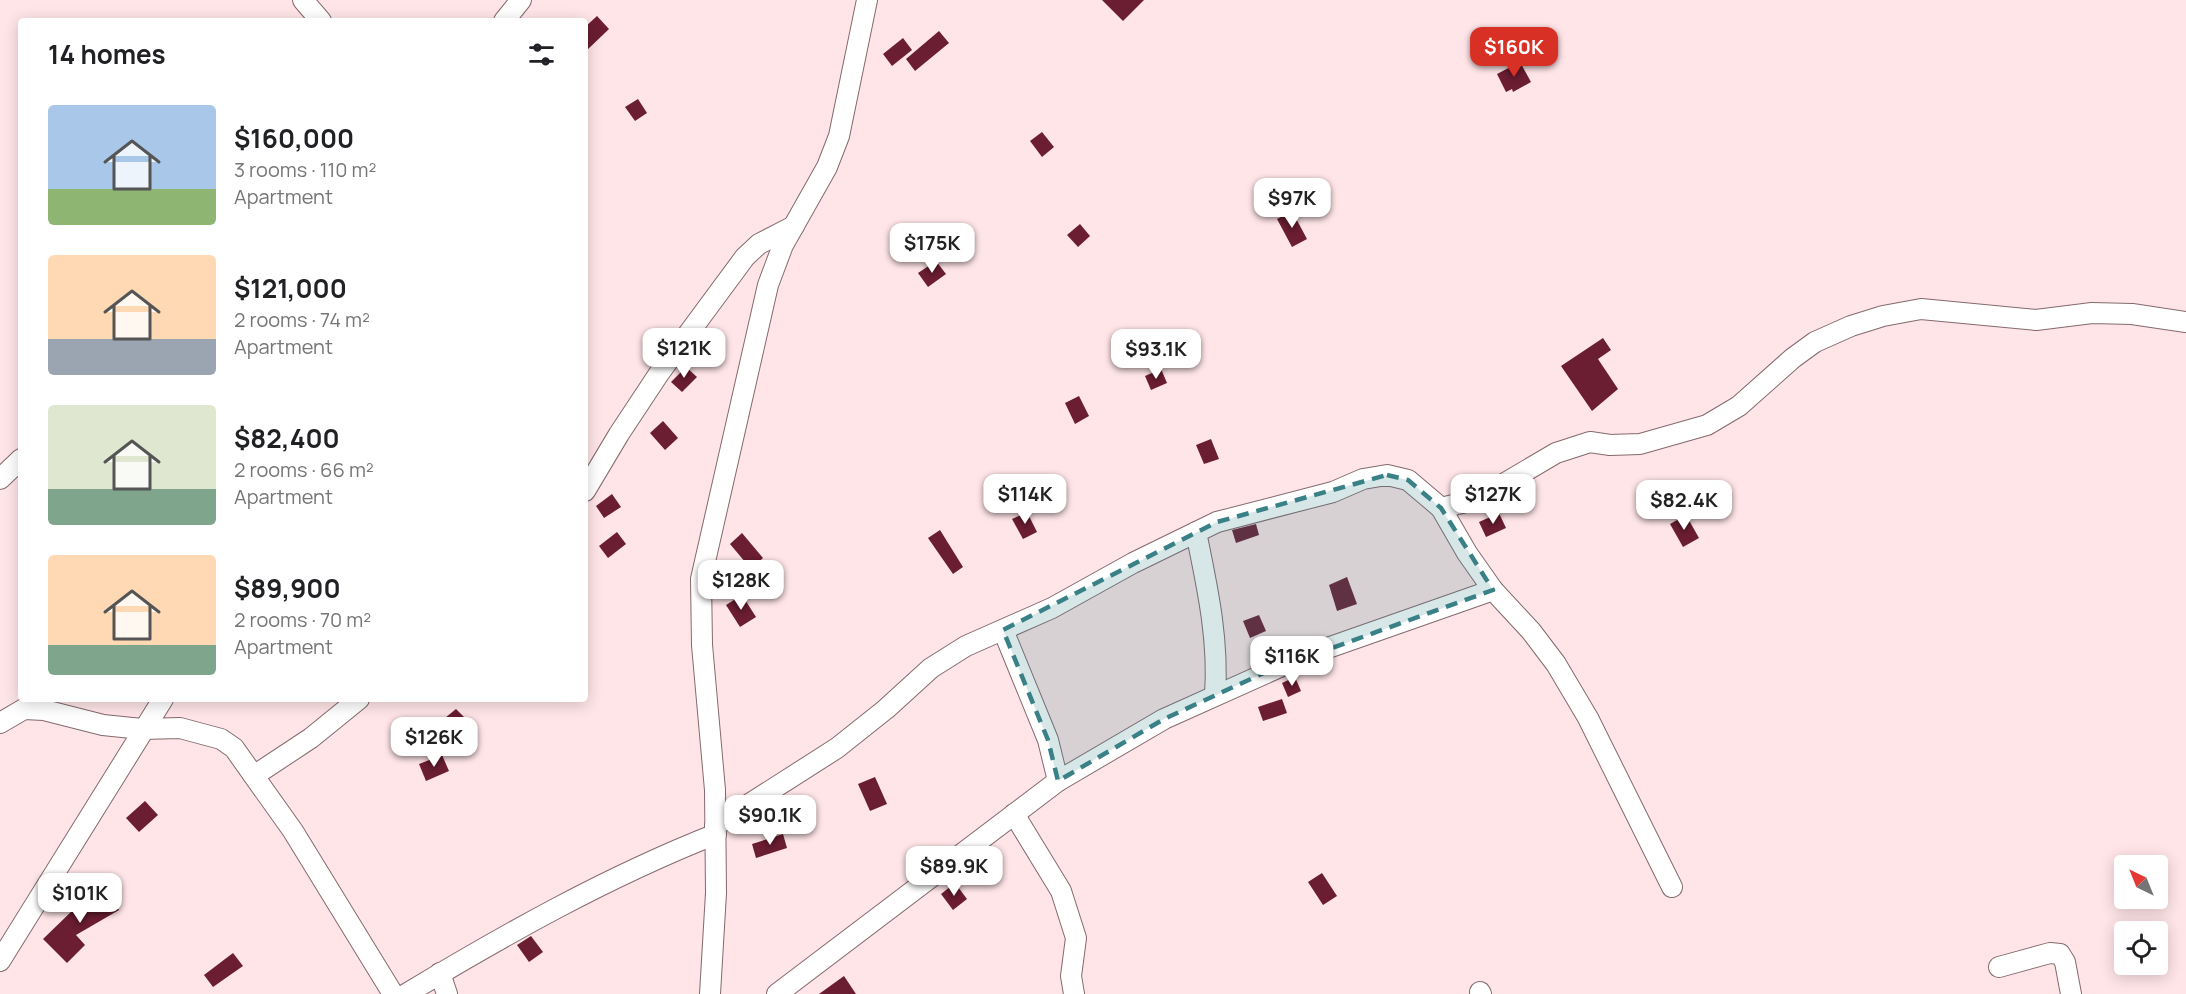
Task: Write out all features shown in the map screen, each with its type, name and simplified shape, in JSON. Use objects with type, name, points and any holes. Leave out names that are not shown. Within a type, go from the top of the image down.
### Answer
[{"type":"street","points":[[506,18],[521,0]]},
{"type":"street","points":[[710,994],[716,893],[715,790],[702,645],[701,579],[762,307],[783,246],[827,167],[839,136],[867,0]]},
{"type":"street","points":[[588,486],[660,372],[745,257],[759,244],[794,226]]},
{"type":"street","points":[[1441,508],[1478,499],[1556,453],[1590,442],[1610,445],[1640,444],[1707,425],[1739,406],[1793,358],[1815,342],[1851,326],[1883,316],[1921,309],[2037,320],[2092,313],[2132,314],[2186,322]]},
{"type":"street","points":[[0,479],[18,462]]},
{"type":"street","points":[[406,994],[600,884],[715,830],[837,748],[886,709],[941,660],[1094,587],[1133,563],[1217,522],[1333,492],[1364,479],[1387,475],[1408,480],[1441,508],[1467,553],[1493,590],[1531,631],[1556,664],[1577,700],[1672,887]]},
{"type":"street","points":[[1196,532],[1213,620],[1216,660],[1215,695]]},
{"type":"street","points":[[777,994],[1058,781],[1164,719],[1302,657],[1493,590]]},
{"type":"street","points":[[1003,630],[1048,740],[1058,781]]},
{"type":"street","points":[[0,961],[142,729],[161,702]]},
{"type":"street","points":[[255,775],[310,738],[355,702]]},
{"type":"street","points":[[0,723],[24,709],[44,710],[102,725],[142,729],[180,728],[221,740],[234,748],[293,831],[393,994]]},
{"type":"street","points":[[1014,814],[1061,891],[1076,938],[1071,976],[1074,994]]},
{"type":"street","points":[[1999,967],[2050,953],[2060,954],[2065,962],[2071,994]]},
{"type":"street","points":[[440,973],[447,994]]},
{"type":"highlighted area","points":[[1387,475],[1408,480],[1441,508],[1493,590],[1268,671],[1164,719],[1058,781],[1048,740],[1003,630],[1217,522]]},
{"type":"building","points":[[1102,0],[1144,0],[1123,21]]},
{"type":"building","points":[[597,16],[609,29],[588,49],[588,24]]},
{"type":"building","points":[[939,31],[949,43],[915,71],[906,59]]},
{"type":"building","points":[[903,38],[912,50],[892,66],[883,54]]},
{"type":"building","points":[[1520,62],[1531,82],[1513,92],[1512,89],[1506,92],[1497,74]]},
{"type":"building","points":[[638,99],[647,113],[635,121],[625,107]]},
{"type":"building","points":[[1042,132],[1054,147],[1042,157],[1030,141]]},
{"type":"building","points":[[1292,211],[1307,239],[1292,247],[1277,219]]},
{"type":"building","points":[[1080,224],[1090,236],[1078,247],[1067,235]]},
{"type":"building","points":[[936,261],[946,274],[928,287],[918,273]]},
{"type":"building","points":[[1603,338],[1611,350],[1598,359],[1618,389],[1592,411],[1561,366]]},
{"type":"building","points":[[686,367],[697,377],[682,392],[671,382]]},
{"type":"building","points":[[1161,369],[1167,383],[1151,390],[1145,376]]},
{"type":"building","points":[[1079,396],[1089,416],[1075,424],[1065,403]]},
{"type":"building","points":[[663,421],[678,438],[665,450],[650,433]]},
{"type":"building","points":[[1211,439],[1219,459],[1204,464],[1196,445]]},
{"type":"building","points":[[612,494],[621,507],[604,518],[596,506]]},
{"type":"building","points":[[1027,512],[1037,532],[1023,539],[1012,519]]},
{"type":"building","points":[[1499,513],[1506,528],[1486,537],[1479,522]]},
{"type":"building","points":[[1686,515],[1699,538],[1683,547],[1670,524]]},
{"type":"building","points":[[1256,524],[1259,535],[1236,543],[1232,530]]},
{"type":"building","points":[[940,530],[963,567],[953,574],[928,538]]},
{"type":"building","points":[[617,532],[626,544],[608,558],[599,546]]},
{"type":"building","points":[[742,533],[763,558],[751,569],[730,544]]},
{"type":"building","points":[[1347,577],[1357,604],[1337,611],[1329,585]]},
{"type":"building","points":[[742,595],[756,617],[740,627],[726,605]]},
{"type":"building","points":[[1259,615],[1266,631],[1250,638],[1243,621]]},
{"type":"building","points":[[1295,677],[1301,691],[1288,697],[1282,683]]},
{"type":"building","points":[[1282,699],[1287,713],[1263,721],[1258,707]]},
{"type":"building","points":[[456,709],[470,723],[459,733],[445,718]]},
{"type":"building","points":[[442,755],[449,771],[426,781],[419,764]]},
{"type":"building","points":[[875,777],[887,804],[870,811],[858,784]]},
{"type":"building","points":[[145,801],[158,815],[139,832],[126,818]]},
{"type":"building","points":[[783,834],[787,848],[756,858],[752,844]]},
{"type":"building","points":[[1322,873],[1337,896],[1323,905],[1308,882]]},
{"type":"building","points":[[955,883],[967,899],[953,910],[941,894]]},
{"type":"building","points":[[105,887],[119,910],[76,935],[85,945],[67,963],[43,939],[74,909],[72,906]]},
{"type":"building","points":[[531,936],[543,952],[529,962],[517,945]]},
{"type":"building","points":[[233,953],[243,966],[213,987],[204,975]]},
{"type":"building","points":[[844,976],[856,994],[819,994]]}]
